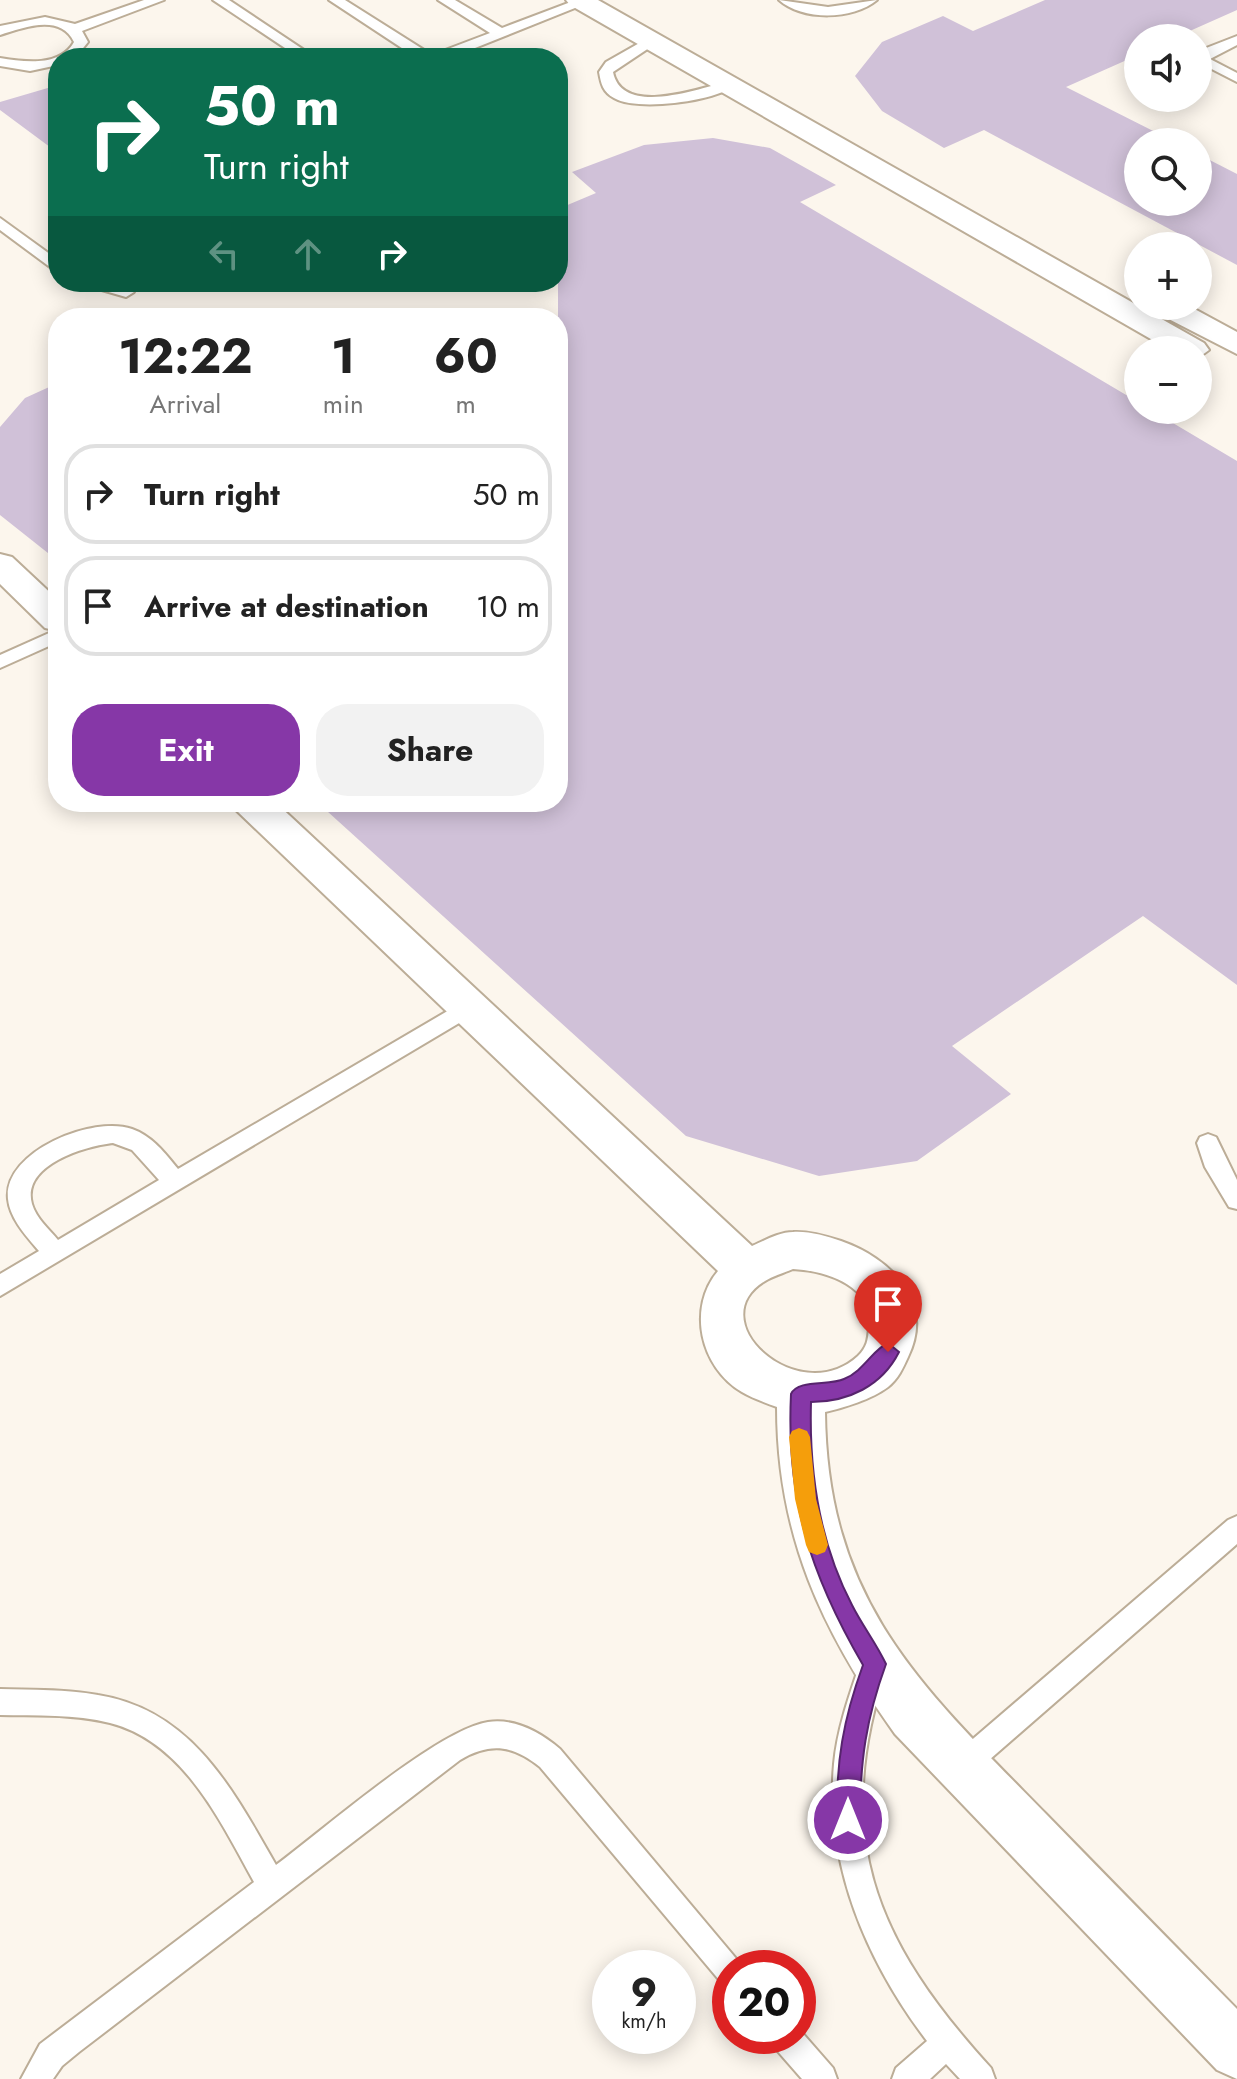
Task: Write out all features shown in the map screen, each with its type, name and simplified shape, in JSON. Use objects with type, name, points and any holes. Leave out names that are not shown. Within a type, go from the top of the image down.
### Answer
[{"type":"street","points":[[622,0],[1124,282]]},
{"type":"street","points":[[581,1],[1170,336]]},
{"type":"street","points":[[1192,320],[1237,345]]},
{"type":"street","points":[[1212,360],[1237,375]]},
{"type":"street","points":[[0,565],[48,611]]},
{"type":"street","points":[[262,812],[744,1267]]},
{"type":"street","points":[[790,1250],[816,1250],[842,1257],[864,1269],[881,1287],[892,1308],[894,1331],[888,1352],[875,1371],[854,1385],[829,1393],[801,1394],[754,1377],[737,1362],[725,1343],[719,1322],[721,1302],[730,1283],[744,1267],[766,1256],[790,1250]]},
{"type":"street","points":[[801,1394],[799,1445],[805,1499],[819,1554],[843,1610],[874,1664],[914,1716],[1237,2050]]},
{"type":"lane","points":[[0,31],[37,22],[74,29],[157,0]]},
{"type":"lane","points":[[220,0],[294,48]]},
{"type":"lane","points":[[336,0],[411,48]]},
{"type":"lane","points":[[445,0],[501,34]]},
{"type":"lane","points":[[786,0],[808,11],[826,13],[870,0]]},
{"type":"lane","points":[[464,48],[581,1]]},
{"type":"lane","points":[[74,29],[81,42],[75,48]]},
{"type":"lane","points":[[1237,40],[1210,51],[1203,59],[1212,67],[1237,78]]},
{"type":"lane","points":[[650,41],[619,59],[606,72],[609,86],[640,100],[668,101],[729,85]]},
{"type":"lane","points":[[0,62],[30,67],[48,63]]},
{"type":"lane","points":[[1,225],[48,260]]},
{"type":"lane","points":[[0,662],[48,640]]},
{"type":"lane","points":[[0,1286],[468,1007]]},
{"type":"lane","points":[[55,1253],[24,1213],[18,1194],[23,1178],[40,1161],[77,1140],[98,1133],[123,1134],[139,1141],[175,1182]]},
{"type":"lane","points":[[1208,1143],[1217,1167],[1237,1200]]},
{"type":"lane","points":[[963,1765],[1237,1528]]},
{"type":"lane","points":[[874,1664],[857,1712],[848,1765],[848,1820],[858,1877],[878,1935],[907,1991],[946,2044],[980,2079]]},
{"type":"lane","points":[[0,1702],[109,1709],[138,1717],[164,1733],[194,1759],[272,1886]]},
{"type":"lane","points":[[36,2079],[51,2055],[68,2041],[464,1741],[483,1734],[503,1732],[522,1736],[550,1758],[712,1950]]},
{"type":"lane","points":[[907,2079],[946,2044]]},
{"type":"lane","points":[[800,2054],[822,2079]]},
{"type":"building","points":[[1045,0],[1237,0],[1237,10],[1206,24],[1124,24],[1124,61],[1066,87],[1147,128],[1124,128],[1124,205],[984,130],[944,148],[882,111],[855,76],[882,42],[943,16],[973,31]]},
{"type":"building","points":[[48,88],[48,146],[0,110],[0,102]]},
{"type":"building","points":[[713,138],[770,148],[836,185],[800,202],[1124,394],[1124,424],[1175,424],[1237,461],[1237,985],[1143,916],[952,1046],[1011,1094],[917,1161],[819,1176],[686,1136],[328,812],[568,812],[568,308],[558,308],[558,292],[568,292],[568,205],[596,193],[572,172],[644,145]]},
{"type":"building","points":[[1212,161],[1237,174],[1237,265],[1212,252],[1212,232],[1175,232],[1145,216],[1212,216]]},
{"type":"building","points":[[48,388],[48,553],[0,515],[0,427],[25,398]]},
{"type":"slow traffic","points":[[799,1437],[805,1499],[817,1545]]},
{"type":"route","points":[[848,1820],[848,1765],[857,1712],[874,1664],[843,1610],[819,1554],[805,1499],[799,1445],[801,1394],[829,1393],[854,1385],[875,1371],[888,1352]]}]
